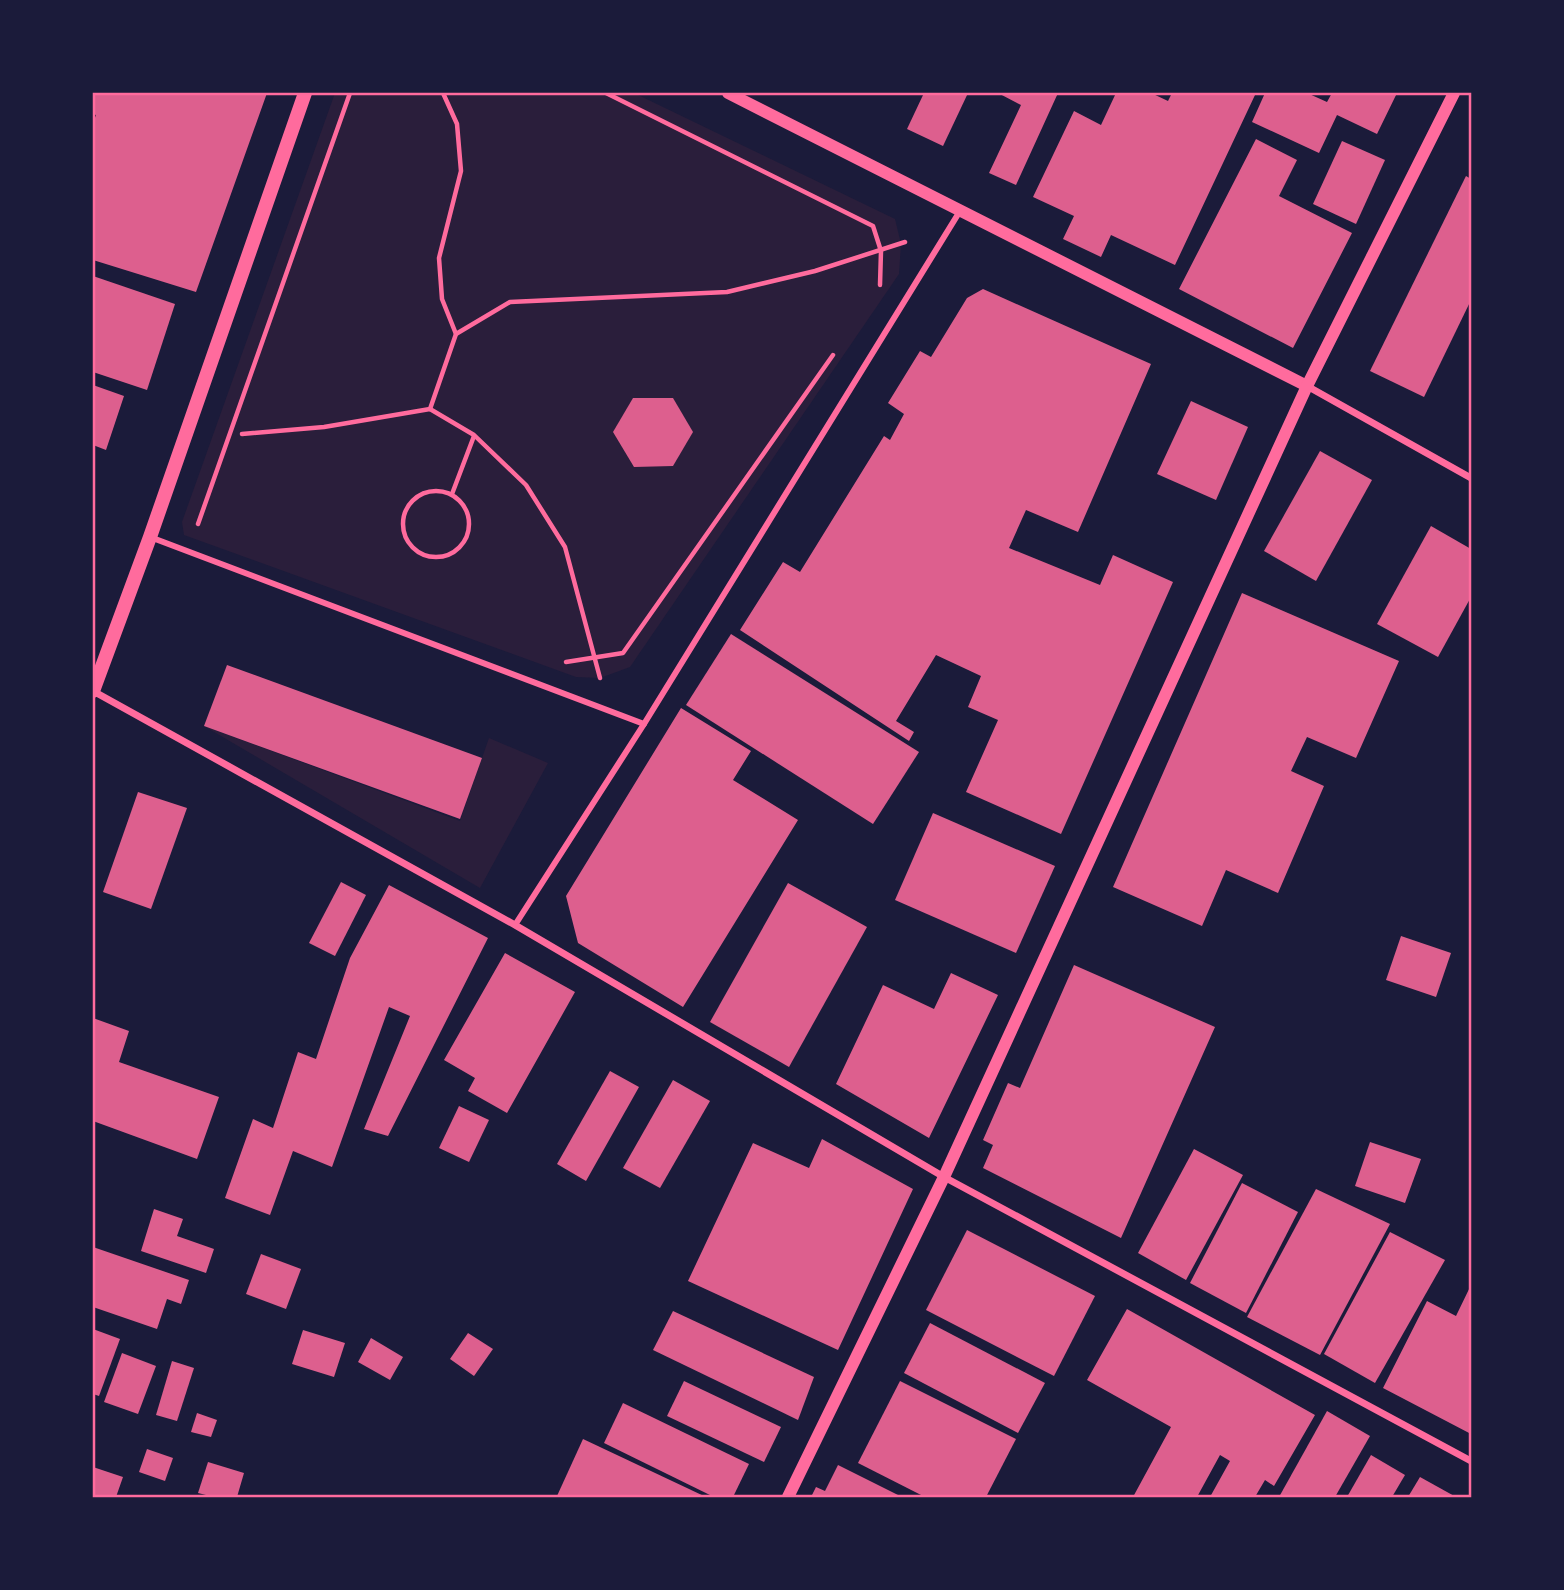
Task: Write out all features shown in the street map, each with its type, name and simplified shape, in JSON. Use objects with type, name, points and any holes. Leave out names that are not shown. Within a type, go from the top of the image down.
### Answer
[{"type":"main road","points":[[93,691],[150,537],[305,93]]},
{"type":"street","points":[[728,93],[1307,386],[1471,478]]},
{"type":"street","points":[[788,1497],[944,1177],[1307,386],[1454,93]]},
{"type":"street","points":[[514,925],[644,724],[961,210]]},
{"type":"street","points":[[150,537],[644,724]]},
{"type":"street","points":[[93,691],[514,925],[944,1177],[1471,1461]]},
{"type":"path","points":[[197,530],[350,93]]},
{"type":"path","points":[[443,93],[457,124],[461,171],[439,258],[442,299],[456,334]]},
{"type":"path","points":[[606,93],[873,226],[881,251],[880,289]]},
{"type":"path","points":[[430,409],[456,334],[510,302],[726,292],[816,271],[881,251],[913,237]]},
{"type":"path","points":[[565,663],[623,653],[840,346]]},
{"type":"path","points":[[242,434],[324,427],[430,409],[474,435],[526,485],[565,547],[609,712]]},
{"type":"path","points":[[452,494],[474,435]]},
{"type":"path","points":[[430,491],[452,494],[466,509],[470,519],[461,548],[443,557],[420,553],[405,536],[404,513],[419,496],[430,491]]},
{"type":"shaded area","points":[[335,93],[634,93],[895,219],[901,244],[899,274],[630,667],[600,678],[576,677],[184,535],[182,522]]},
{"type":"shaded area","points":[[204,726],[460,821],[489,738],[548,763],[480,888]]},
{"type":"building","points":[[93,93],[267,93],[196,292],[93,260],[93,123],[96,115],[93,114]]},
{"type":"building","points":[[924,93],[968,93],[943,146],[907,129]]},
{"type":"building","points":[[998,93],[1058,93],[1016,185],[989,173],[1021,105]]},
{"type":"building","points":[[1116,93],[1151,93],[1168,101],[1172,93],[1255,95],[1175,265],[1111,235],[1101,257],[1063,239],[1074,216],[1033,197],[1074,111],[1101,125]]},
{"type":"building","points":[[1265,93],[1307,93],[1327,102],[1332,93],[1397,93],[1377,134],[1337,115],[1319,153],[1252,122]]},
{"type":"building","points":[[1256,139],[1297,160],[1279,196],[1352,233],[1293,348],[1179,289]]},
{"type":"building","points":[[1342,141],[1385,160],[1356,224],[1313,204]]},
{"type":"building","points":[[1466,176],[1471,179],[1471,300],[1424,397],[1370,371]]},
{"type":"building","points":[[93,276],[175,304],[147,390],[93,372]]},
{"type":"building","points":[[983,289],[1151,364],[1078,532],[1026,510],[1009,548],[1100,585],[1113,555],[1173,582],[1061,834],[966,792],[998,720],[968,707],[981,676],[936,655],[896,721],[914,732],[909,741],[740,630],[783,562],[800,572],[884,436],[890,440],[904,414],[888,403],[920,351],[931,357],[967,298]]},
{"type":"building","points":[[93,385],[124,396],[106,450],[93,445]]},
{"type":"building","points":[[633,398],[673,398],[693,432],[673,466],[634,467],[613,432]]},
{"type":"building","points":[[1191,401],[1248,427],[1216,500],[1157,474]]},
{"type":"building","points":[[1320,451],[1372,480],[1316,581],[1264,551]]},
{"type":"building","points":[[1431,526],[1471,549],[1471,597],[1438,657],[1377,624]]},
{"type":"building","points":[[1242,593],[1399,661],[1356,758],[1307,737],[1291,771],[1324,786],[1278,893],[1226,870],[1202,926],[1113,887]]},
{"type":"building","points":[[731,634],[919,752],[873,824],[686,705]]},
{"type":"building","points":[[227,665],[482,758],[460,819],[204,726]]},
{"type":"building","points":[[681,708],[751,751],[733,780],[798,820],[683,1007],[578,943],[566,896]]},
{"type":"building","points":[[138,792],[187,808],[151,909],[103,892]]},
{"type":"building","points":[[933,813],[1055,866],[1016,953],[895,900]]},
{"type":"building","points":[[341,882],[366,895],[335,956],[309,943]]},
{"type":"building","points":[[788,883],[867,927],[789,1067],[710,1022]]},
{"type":"building","points":[[389,885],[488,938],[388,1136],[364,1129],[410,1016],[389,1007],[332,1167],[293,1151],[270,1215],[225,1198],[253,1119],[273,1128],[298,1052],[316,1059],[350,958]]},
{"type":"building","points":[[1401,936],[1451,953],[1436,997],[1386,980]]},
{"type":"building","points":[[505,953],[575,992],[507,1113],[468,1091],[475,1078],[444,1060]]},
{"type":"building","points":[[1074,965],[1215,1027],[1121,1238],[983,1168],[993,1145],[983,1140],[1008,1083],[1020,1088]]},
{"type":"building","points":[[951,973],[998,995],[929,1138],[836,1084],[883,985],[934,1009]]},
{"type":"building","points":[[93,1018],[129,1031],[119,1062],[219,1097],[197,1159],[93,1121]]},
{"type":"building","points":[[610,1071],[639,1087],[586,1181],[557,1164]]},
{"type":"building","points":[[673,1080],[710,1101],[660,1188],[623,1168]]},
{"type":"building","points":[[459,1106],[489,1120],[469,1162],[439,1148]]},
{"type":"building","points":[[822,1139],[913,1189],[838,1350],[688,1281],[753,1143],[809,1168]]},
{"type":"building","points":[[1370,1142],[1421,1159],[1405,1203],[1355,1186]]},
{"type":"building","points":[[1194,1149],[1243,1175],[1186,1280],[1138,1253]]},
{"type":"building","points":[[1242,1183],[1298,1212],[1246,1313],[1190,1283]]},
{"type":"building","points":[[1316,1189],[1390,1224],[1320,1355],[1247,1317]]},
{"type":"building","points":[[154,1209],[183,1219],[177,1236],[214,1249],[206,1273],[141,1251]]},
{"type":"building","points":[[967,1230],[1095,1296],[1054,1376],[926,1310]]},
{"type":"building","points":[[1390,1232],[1445,1260],[1375,1383],[1324,1354]]},
{"type":"building","points":[[93,1247],[189,1280],[181,1304],[167,1299],[157,1329],[93,1307]]},
{"type":"building","points":[[261,1254],[301,1269],[286,1309],[246,1294]]},
{"type":"building","points":[[1471,1285],[1471,1434],[1383,1388],[1427,1301],[1456,1316]]},
{"type":"building","points":[[1127,1309],[1315,1415],[1274,1486],[1265,1480],[1255,1497],[1210,1497],[1230,1461],[1220,1455],[1197,1497],[1133,1497],[1171,1427],[1087,1380]]},
{"type":"building","points":[[673,1311],[814,1377],[798,1420],[653,1350]]},
{"type":"building","points":[[930,1323],[1045,1383],[1018,1433],[904,1373]]},
{"type":"building","points":[[93,1329],[120,1339],[99,1396],[93,1394]]},
{"type":"building","points":[[303,1330],[345,1343],[334,1377],[292,1364]]},
{"type":"building","points":[[468,1333],[493,1349],[474,1376],[450,1359]]},
{"type":"building","points":[[371,1338],[403,1357],[390,1380],[358,1362]]},
{"type":"building","points":[[122,1353],[156,1366],[138,1414],[104,1402]]},
{"type":"building","points":[[172,1361],[194,1368],[177,1421],[156,1415]]},
{"type":"building","points":[[684,1381],[781,1427],[764,1462],[667,1416]]},
{"type":"building","points":[[900,1381],[1016,1439],[986,1497],[925,1497],[858,1463]]},
{"type":"building","points":[[623,1403],[749,1464],[733,1497],[714,1497],[604,1443]]},
{"type":"building","points":[[1327,1411],[1370,1436],[1335,1497],[1279,1497]]},
{"type":"building","points":[[197,1413],[217,1420],[211,1437],[191,1432]]},
{"type":"building","points":[[583,1439],[706,1497],[557,1496]]},
{"type":"building","points":[[147,1449],[173,1458],[165,1481],[139,1472]]},
{"type":"building","points":[[1371,1455],[1405,1475],[1392,1497],[1347,1497]]},
{"type":"building","points":[[208,1462],[244,1473],[237,1497],[214,1497],[198,1493]]},
{"type":"building","points":[[838,1465],[902,1497],[811,1497],[816,1487],[825,1491]]},
{"type":"building","points":[[93,1467],[123,1477],[116,1497],[93,1497]]},
{"type":"building","points":[[1420,1477],[1456,1497],[1408,1497]]}]
